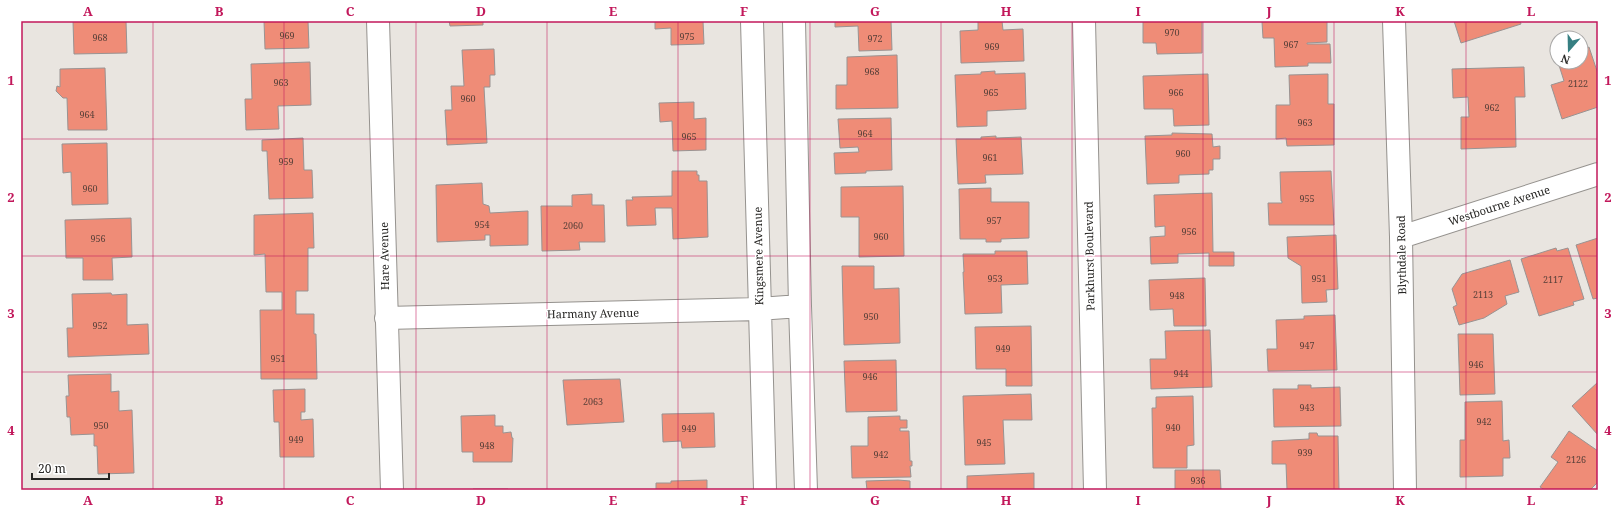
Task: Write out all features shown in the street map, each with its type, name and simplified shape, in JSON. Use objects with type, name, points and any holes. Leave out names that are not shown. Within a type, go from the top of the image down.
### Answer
[{"type":"street","name":"Hare Avenue","points":[[378,21],[392,490]]},
{"type":"street","name":"Kingsmere Avenue","points":[[752,21],[765,490]]},
{"type":"street","points":[[794,21],[800,306],[806,490]]},
{"type":"street","name":"Parkhurst Boulevard","points":[[1084,21],[1095,490]]},
{"type":"street","name":"Blythdale Road","points":[[1394,21],[1401,237],[1405,490]]},
{"type":"street","name":"Westbourne Avenue","points":[[1401,237],[1598,174]]},
{"type":"street","name":"Harmany Avenue","points":[[386,318],[759,309],[800,306]]},
{"type":"building","points":[[73,21],[126,21],[127,53],[74,54]]},
{"type":"building","points":[[264,21],[308,21],[309,48],[265,49]]},
{"type":"building","points":[[449,21],[483,21],[483,25],[450,26]]},
{"type":"building","points":[[655,21],[703,21],[704,44],[671,45],[671,28],[655,29]]},
{"type":"building","points":[[835,21],[891,21],[892,50],[859,51],[858,26],[835,27]]},
{"type":"building","points":[[978,21],[1002,21],[1003,30],[1023,29],[1024,61],[961,63],[960,31],[978,30]]},
{"type":"building","points":[[1143,21],[1202,21],[1202,53],[1157,54],[1156,43],[1143,43]]},
{"type":"building","points":[[1327,21],[1327,42],[1307,44],[1330,44],[1331,63],[1308,63],[1308,66],[1275,67],[1274,38],[1263,38],[1262,22]]},
{"type":"building","points":[[1454,21],[1520,21],[1521,24],[1461,43]]},
{"type":"building","points":[[1589,47],[1598,74],[1598,107],[1562,119],[1551,85],[1564,81],[1561,70],[1589,70]]},
{"type":"building","points":[[494,49],[495,75],[490,75],[490,87],[484,87],[487,143],[447,145],[445,110],[452,110],[451,86],[464,86],[462,50]]},
{"type":"building","points":[[897,55],[898,108],[836,109],[836,85],[847,85],[847,57]]},
{"type":"building","points":[[310,62],[311,105],[278,106],[279,129],[246,130],[245,99],[252,99],[251,64]]},
{"type":"building","points":[[1524,67],[1525,97],[1515,97],[1516,147],[1461,149],[1461,117],[1469,117],[1468,97],[1453,98],[1452,69]]},
{"type":"building","points":[[105,68],[107,130],[68,130],[67,98],[63,98],[56,91],[57,86],[60,87],[60,69]]},
{"type":"building","points":[[995,71],[995,74],[1025,73],[1026,109],[987,111],[987,126],[957,127],[955,75],[981,74],[981,72]]},
{"type":"building","points":[[1208,74],[1209,125],[1174,126],[1173,109],[1144,109],[1143,76]]},
{"type":"building","points":[[1328,74],[1328,104],[1334,104],[1334,145],[1287,146],[1286,138],[1276,139],[1276,105],[1290,105],[1289,75]]},
{"type":"building","points":[[694,102],[694,119],[706,118],[706,150],[673,151],[672,121],[660,122],[659,103]]},
{"type":"building","points":[[891,118],[892,170],[835,174],[834,153],[859,152],[858,147],[840,148],[838,119]]},
{"type":"building","points":[[1172,133],[1212,134],[1213,147],[1220,146],[1220,159],[1213,159],[1213,170],[1209,170],[1209,174],[1179,175],[1179,183],[1147,184],[1145,136],[1172,135]]},
{"type":"building","points":[[996,136],[996,138],[1021,137],[1023,174],[985,175],[986,183],[958,184],[956,139],[981,139],[981,137]]},
{"type":"building","points":[[303,138],[304,170],[312,170],[313,198],[269,199],[267,151],[262,151],[262,140]]},
{"type":"building","points":[[107,143],[108,204],[72,205],[71,172],[63,173],[62,144]]},
{"type":"building","points":[[672,171],[697,171],[699,181],[707,181],[708,237],[673,239],[672,208],[655,208],[656,225],[627,226],[626,200],[633,200],[632,197],[672,196]]},
{"type":"building","points":[[1331,171],[1334,225],[1269,225],[1268,203],[1282,203],[1280,172]]},
{"type":"building","points":[[482,183],[483,204],[489,206],[490,213],[528,211],[528,245],[490,246],[490,235],[485,235],[485,240],[437,242],[436,185]]},
{"type":"building","points":[[903,186],[904,256],[859,257],[859,217],[841,217],[841,187]]},
{"type":"building","points":[[991,188],[991,202],[1029,202],[1029,238],[1001,239],[1001,242],[986,242],[986,239],[960,239],[959,189]]},
{"type":"building","points":[[1212,193],[1213,252],[1234,252],[1234,266],[1209,266],[1209,253],[1178,254],[1178,263],[1151,264],[1150,237],[1165,236],[1165,226],[1155,227],[1154,195]]},
{"type":"building","points":[[592,194],[592,205],[604,205],[605,242],[579,242],[580,250],[542,251],[541,206],[572,207],[572,195]]},
{"type":"building","points":[[313,213],[314,248],[308,248],[308,291],[296,291],[296,314],[314,314],[317,379],[261,379],[260,310],[282,310],[282,292],[266,292],[265,254],[254,255],[254,215]]},
{"type":"building","points":[[131,218],[132,257],[112,258],[113,280],[83,280],[83,258],[66,258],[65,220]]},
{"type":"building","points":[[1336,235],[1338,289],[1326,290],[1327,302],[1302,303],[1301,266],[1288,258],[1287,237]]},
{"type":"building","points":[[1598,238],[1598,298],[1593,299],[1576,245]]},
{"type":"building","points":[[1556,248],[1557,251],[1568,248],[1584,299],[1573,302],[1574,305],[1539,316],[1521,259]]},
{"type":"building","points":[[995,251],[1027,251],[1028,284],[1001,285],[1002,313],[965,314],[963,254],[995,254]]},
{"type":"building","points":[[1510,260],[1519,292],[1505,296],[1507,304],[1484,318],[1459,325],[1453,307],[1457,305],[1452,289],[1462,274]]},
{"type":"building","points":[[842,266],[874,266],[874,289],[899,288],[900,343],[844,345]]},
{"type":"building","points":[[1205,278],[1206,326],[1174,326],[1173,309],[1150,310],[1149,280]]},
{"type":"building","points":[[111,293],[112,295],[127,294],[127,325],[148,324],[149,354],[68,357],[67,328],[73,328],[72,294]]},
{"type":"building","points":[[1335,315],[1337,370],[1268,371],[1267,349],[1277,349],[1276,320],[1304,319],[1304,316]]},
{"type":"building","points":[[1031,326],[1032,386],[1006,386],[1006,369],[976,369],[975,327]]},
{"type":"building","points":[[1210,330],[1212,387],[1151,389],[1150,359],[1166,359],[1165,331]]},
{"type":"building","points":[[1458,334],[1493,334],[1495,394],[1460,395]]},
{"type":"building","points":[[896,360],[897,411],[846,412],[844,361]]},
{"type":"building","points":[[111,374],[111,392],[119,391],[119,411],[132,410],[134,473],[98,474],[97,446],[94,446],[94,434],[71,435],[70,417],[67,417],[66,396],[69,396],[68,375]]},
{"type":"building","points":[[620,379],[624,422],[567,425],[563,380]]},
{"type":"building","points":[[1598,382],[1598,435],[1572,406]]},
{"type":"building","points":[[1298,385],[1311,385],[1311,388],[1340,387],[1341,426],[1274,427],[1273,389],[1298,389]]},
{"type":"building","points":[[305,389],[305,412],[301,412],[301,420],[313,419],[314,457],[280,457],[279,422],[274,422],[273,390]]},
{"type":"building","points":[[1031,394],[1032,420],[1003,420],[1005,464],[965,465],[963,396]]},
{"type":"building","points":[[1193,396],[1194,445],[1187,446],[1187,468],[1153,468],[1152,408],[1156,408],[1156,397]]},
{"type":"building","points":[[1502,401],[1503,441],[1509,440],[1510,458],[1503,458],[1503,476],[1460,477],[1460,440],[1465,440],[1465,402]]},
{"type":"building","points":[[714,413],[715,447],[682,448],[681,441],[663,442],[662,414]]},
{"type":"building","points":[[495,415],[495,426],[503,426],[503,433],[511,432],[513,438],[512,462],[473,462],[473,452],[462,452],[461,416]]},
{"type":"building","points":[[900,416],[900,420],[907,420],[907,428],[900,428],[900,431],[909,431],[910,461],[912,461],[912,466],[910,466],[911,477],[852,478],[851,446],[868,446],[868,417]]},
{"type":"building","points":[[1569,431],[1598,451],[1598,482],[1590,490],[1545,490],[1540,487],[1558,462],[1551,457]]},
{"type":"building","points":[[1309,433],[1317,433],[1318,436],[1338,436],[1339,490],[1287,490],[1286,464],[1272,464],[1272,441],[1309,439]]},
{"type":"building","points":[[1175,470],[1220,470],[1221,490],[1175,490]]},
{"type":"building","points":[[1034,473],[1034,490],[967,490],[967,476]]},
{"type":"building","points":[[707,480],[707,490],[656,490],[656,483]]},
{"type":"building","points":[[866,481],[910,481],[910,490],[867,490]]},
{"type":"building","points":[[508,489],[508,490],[473,490]]}]
